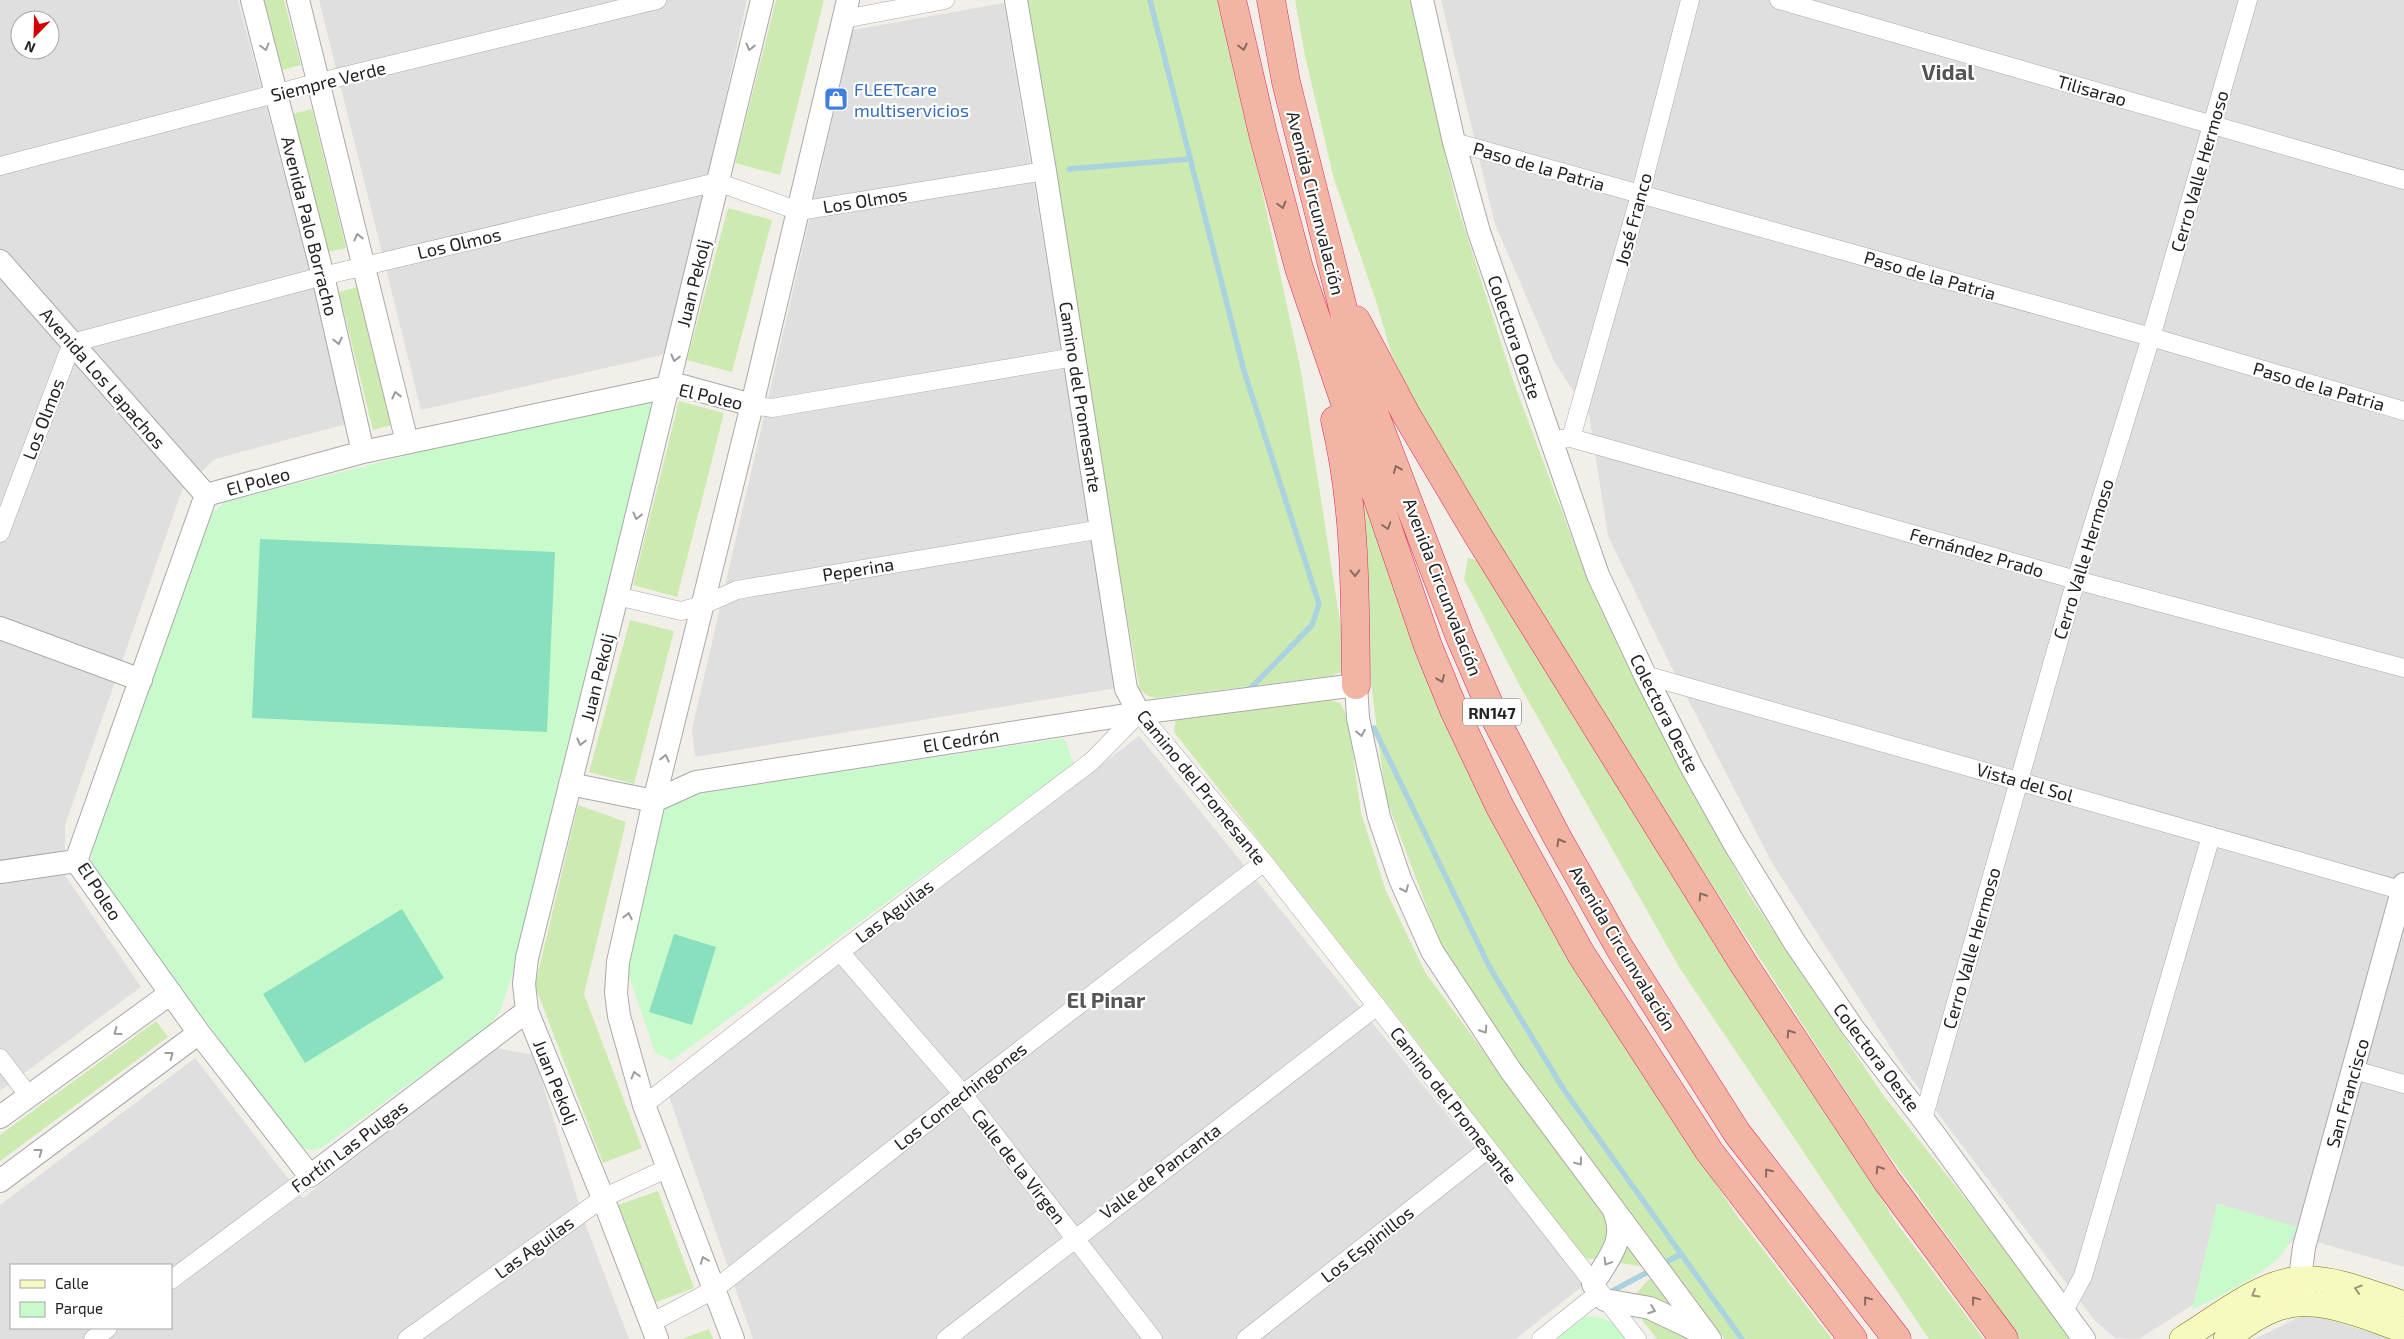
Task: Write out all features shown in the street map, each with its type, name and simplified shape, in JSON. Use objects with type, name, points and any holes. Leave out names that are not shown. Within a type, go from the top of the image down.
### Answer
[{"type":"highway","name":"Avenida Circunvalación","points":[[1232,0],[1263,134],[1299,268],[1428,646],[1454,710],[1500,807],[1581,954],[1709,1151],[1852,1339]]},
{"type":"highway","name":"Avenida Circunvalación","points":[[1271,0],[1286,82],[1360,376],[1460,637],[1495,718],[1556,835],[1619,947],[1737,1133],[1897,1339]]},
{"type":"highway","points":[[1299,268],[1341,444],[1349,502],[1355,563],[1356,684]]},
{"type":"highway","points":[[1334,275],[1359,327],[1407,416],[1467,517],[1743,963],[1887,1181],[2004,1339]]},
{"type":"main road","points":[[2182,1339],[2260,1291],[2284,1282],[2300,1279],[2348,1286],[2404,1304]]},
{"type":"main road","points":[[2226,1339],[2258,1317],[2279,1307],[2307,1303],[2326,1306],[2404,1330]]},
{"type":"street","name":"Avenida Palo Borracho","points":[[252,0],[323,276],[363,452]]},
{"type":"street","points":[[298,0],[320,82],[408,442]]},
{"type":"street","name":"Siempre Verde","points":[[0,166],[320,82],[656,0]]},
{"type":"street","name":"Juan Pekolj","points":[[654,1331],[603,1198],[527,1011],[524,984],[527,958],[762,0]]},
{"type":"street","points":[[733,1339],[644,1105],[619,1016],[616,993],[618,962],[654,801],[752,405],[846,9],[945,0]]},
{"type":"street","name":"Camino del Promesante","points":[[1016,0],[1075,358],[1126,689],[1139,713],[1264,862],[1637,1339]]},
{"type":"street","name":"Colectora Oeste","points":[[1422,0],[1454,142],[1479,232],[1561,439],[1598,574],[1644,675],[1692,768],[1734,843],[1795,943],[1853,1028],[1923,1119],[2084,1339]]},
{"type":"street","name":"José Franco","points":[[1561,439],[1640,195],[1690,0]]},
{"type":"street","name":"Tilisarao","points":[[1779,0],[2404,180]]},
{"type":"street","name":"Cerro Valle Hermoso","points":[[1923,1119],[2076,580],[2152,337],[2248,0]]},
{"type":"street","name":"Paso de la Patria","points":[[1454,142],[2152,337],[2404,411]]},
{"type":"street","name":"Los Olmos","points":[[0,533],[72,343],[323,276],[717,182],[799,211],[1045,171]]},
{"type":"street","name":"Avenida Los Lapachos","points":[[0,261],[206,495]]},
{"type":"street","name":"El Poleo","points":[[310,1176],[199,1033],[76,861],[206,495],[363,452],[668,386],[682,386],[752,405],[772,408],[1075,358]]},
{"type":"street","name":"Fernández Prado","points":[[1561,439],[2404,668]]},
{"type":"street","name":"Peperina","points":[[617,596],[681,611],[703,605],[736,590],[1102,529]]},
{"type":"street","points":[[0,628],[140,680]]},
{"type":"street","name":"Vista del Sol","points":[[1644,675],[2403,889]]},
{"type":"street","points":[[1356,684],[1358,718],[1379,817],[1400,879],[1432,951],[1511,1072],[1612,1205],[1708,1337]]},
{"type":"street","name":"El Cedrón","points":[[654,801],[696,782],[1139,713],[1356,684]]},
{"type":"street","name":"Las Aguilas","points":[[644,1105],[840,952],[1092,761],[1139,713]]},
{"type":"street","points":[[570,784],[654,801]]},
{"type":"street","points":[[2064,1311],[2083,1276],[2211,836]]},
{"type":"street","points":[[0,872],[76,861]]},
{"type":"street","name":"Los Comechingones","points":[[654,1331],[715,1289],[963,1094],[1264,862]]},
{"type":"street","name":"San Francisco","points":[[2307,1303],[2300,1279],[2304,1247],[2403,889]]},
{"type":"street","name":"Calle de la Virgen","points":[[840,952],[963,1094],[1153,1339]]},
{"type":"street","points":[[0,1117],[171,993]]},
{"type":"street","name":"Valle de Pancanta","points":[[946,1339],[1075,1237],[1377,1006]]},
{"type":"street","name":"Fortín Las Pulgas","points":[[172,1279],[527,1011]]},
{"type":"street","points":[[0,1181],[199,1033]]},
{"type":"street","points":[[0,1058],[29,1096]]},
{"type":"street","points":[[2354,1070],[2404,1084]]},
{"type":"street","name":"Los Espinillos","points":[[1246,1339],[1488,1149]]},
{"type":"street","name":"Las Aguilas","points":[[407,1339],[603,1198],[668,1168]]},
{"type":"street","points":[[1541,1339],[1599,1292],[1620,1234],[1620,1224],[1612,1205]]},
{"type":"street","points":[[1599,1292],[1650,1308],[1708,1337]]},
{"type":"street","points":[[92,1339],[107,1329]]},
{"type":"shaded area","points":[[0,0],[238,0],[350,423],[215,459],[182,490],[65,825],[65,875],[141,987],[0,1091]]},
{"type":"shaded area","points":[[319,0],[747,0],[672,340],[662,355],[421,410]]},
{"type":"shaded area","points":[[1441,0],[2404,0],[2404,1267],[2299,1237],[2139,1339],[2115,1338],[2095,1321],[1905,1070],[1771,861],[1668,660],[1608,536],[1589,415],[1555,363],[1495,224]]},
{"type":"shaded area","points":[[1004,3],[1117,688],[695,757],[692,729],[853,30]]},
{"type":"shaded area","points":[[1139,736],[1585,1284],[1516,1339],[753,1339],[668,1094]]},
{"type":"shaded area","points":[[496,1048],[534,1055],[585,1223],[629,1339],[0,1339],[0,1205],[195,1058],[303,1198]]},
{"type":"shaded area","points":[[2308,1313],[2392,1339],[2254,1339]]},
{"type":"green space","points":[[264,0],[284,0],[301,65],[282,70]]},
{"type":"green space","points":[[776,0],[824,0],[780,175],[735,163]]},
{"type":"green space","points":[[1027,0],[1221,0],[1301,371],[1345,654],[1341,672],[1332,676],[1156,698],[1148,696],[1140,690],[1108,509]]},
{"type":"green space","points":[[1295,0],[1410,0],[1456,202],[1514,383],[1582,565],[1661,732],[1748,893],[1883,1095],[2012,1257],[2071,1339],[2018,1339],[1978,1278],[1875,1136],[1687,846],[1465,489],[1417,407],[1391,353],[1377,304],[1334,179],[1305,56]]},
{"type":"green space","points":[[312,109],[346,248],[327,252],[292,114]]},
{"type":"green space","points":[[728,208],[772,220],[732,372],[687,360]]},
{"type":"green space","points":[[358,287],[392,425],[373,430],[339,292]]},
{"type":"green space","points":[[627,399],[650,403],[652,414],[515,965],[500,1012],[489,1026],[321,1148],[311,1150],[299,1147],[101,880],[91,863],[93,844],[210,515],[225,502]]},
{"type":"green space","points":[[679,401],[724,413],[677,597],[633,585]]},
{"type":"green space","points":[[1350,438],[1467,769],[1557,938],[1654,1092],[1738,1217],[1832,1339],[1725,1339],[1517,1062],[1443,951],[1386,798],[1369,668]]},
{"type":"green space","points":[[260,539],[555,552],[547,732],[252,718]]},
{"type":"green space","points":[[1468,558],[1482,561],[1790,1049],[1895,1221],[1984,1339],[1929,1339],[1679,967],[1521,688],[1464,579]]},
{"type":"green space","points":[[630,620],[674,631],[634,784],[589,772]]},
{"type":"green space","points":[[1324,699],[1340,703],[1348,717],[1361,813],[1386,891],[1425,972],[1610,1223],[1613,1234],[1598,1259],[1589,1259],[1582,1256],[1409,1031],[1174,732],[1176,718]]},
{"type":"green space","points":[[1064,738],[1074,764],[671,1061],[655,1052],[626,968],[658,820],[667,804],[678,796]]},
{"type":"green space","points":[[578,805],[626,822],[584,994],[642,1148],[603,1163],[535,986]]},
{"type":"green space","points":[[402,909],[444,978],[305,1063],[263,994]]},
{"type":"green space","points":[[674,934],[716,947],[692,1025],[649,1012]]},
{"type":"green space","points":[[156,1021],[168,1037],[0,1161],[0,1135]]},
{"type":"green space","points":[[658,1191],[694,1288],[654,1303],[618,1205]]},
{"type":"green space","points":[[2217,1203],[2297,1227],[2284,1251],[2266,1268],[2241,1284],[2192,1310]]},
{"type":"green space","points":[[1625,1238],[1645,1267],[1621,1263],[1617,1258]]},
{"type":"green space","points":[[1652,1276],[1682,1318],[1631,1299]]},
{"type":"green space","points":[[1646,1312],[1696,1339],[1657,1339],[1642,1320]]},
{"type":"green space","points":[[1586,1316],[1610,1322],[1629,1339],[1557,1339]]},
{"type":"green space","points":[[709,1329],[713,1339],[682,1339]]},
{"type":"waterway","points":[[1150,0],[1244,371],[1319,604],[1312,625],[1247,692]]},
{"type":"waterway","points":[[1069,169],[1190,159]]},
{"type":"waterway","points":[[1374,728],[1490,968],[1564,1090],[1742,1339]]},
{"type":"waterway","points":[[1668,1261],[1681,1254]]},
{"type":"waterway","points":[[1614,1290],[1646,1273]]},
{"type":"place","name":"FLEETcare multiservicios","points":[[836,99]]},
{"type":"district","name":"Vidal","points":[[1948,71]]},
{"type":"district","name":"El Pinar","points":[[1106,999]]}]
